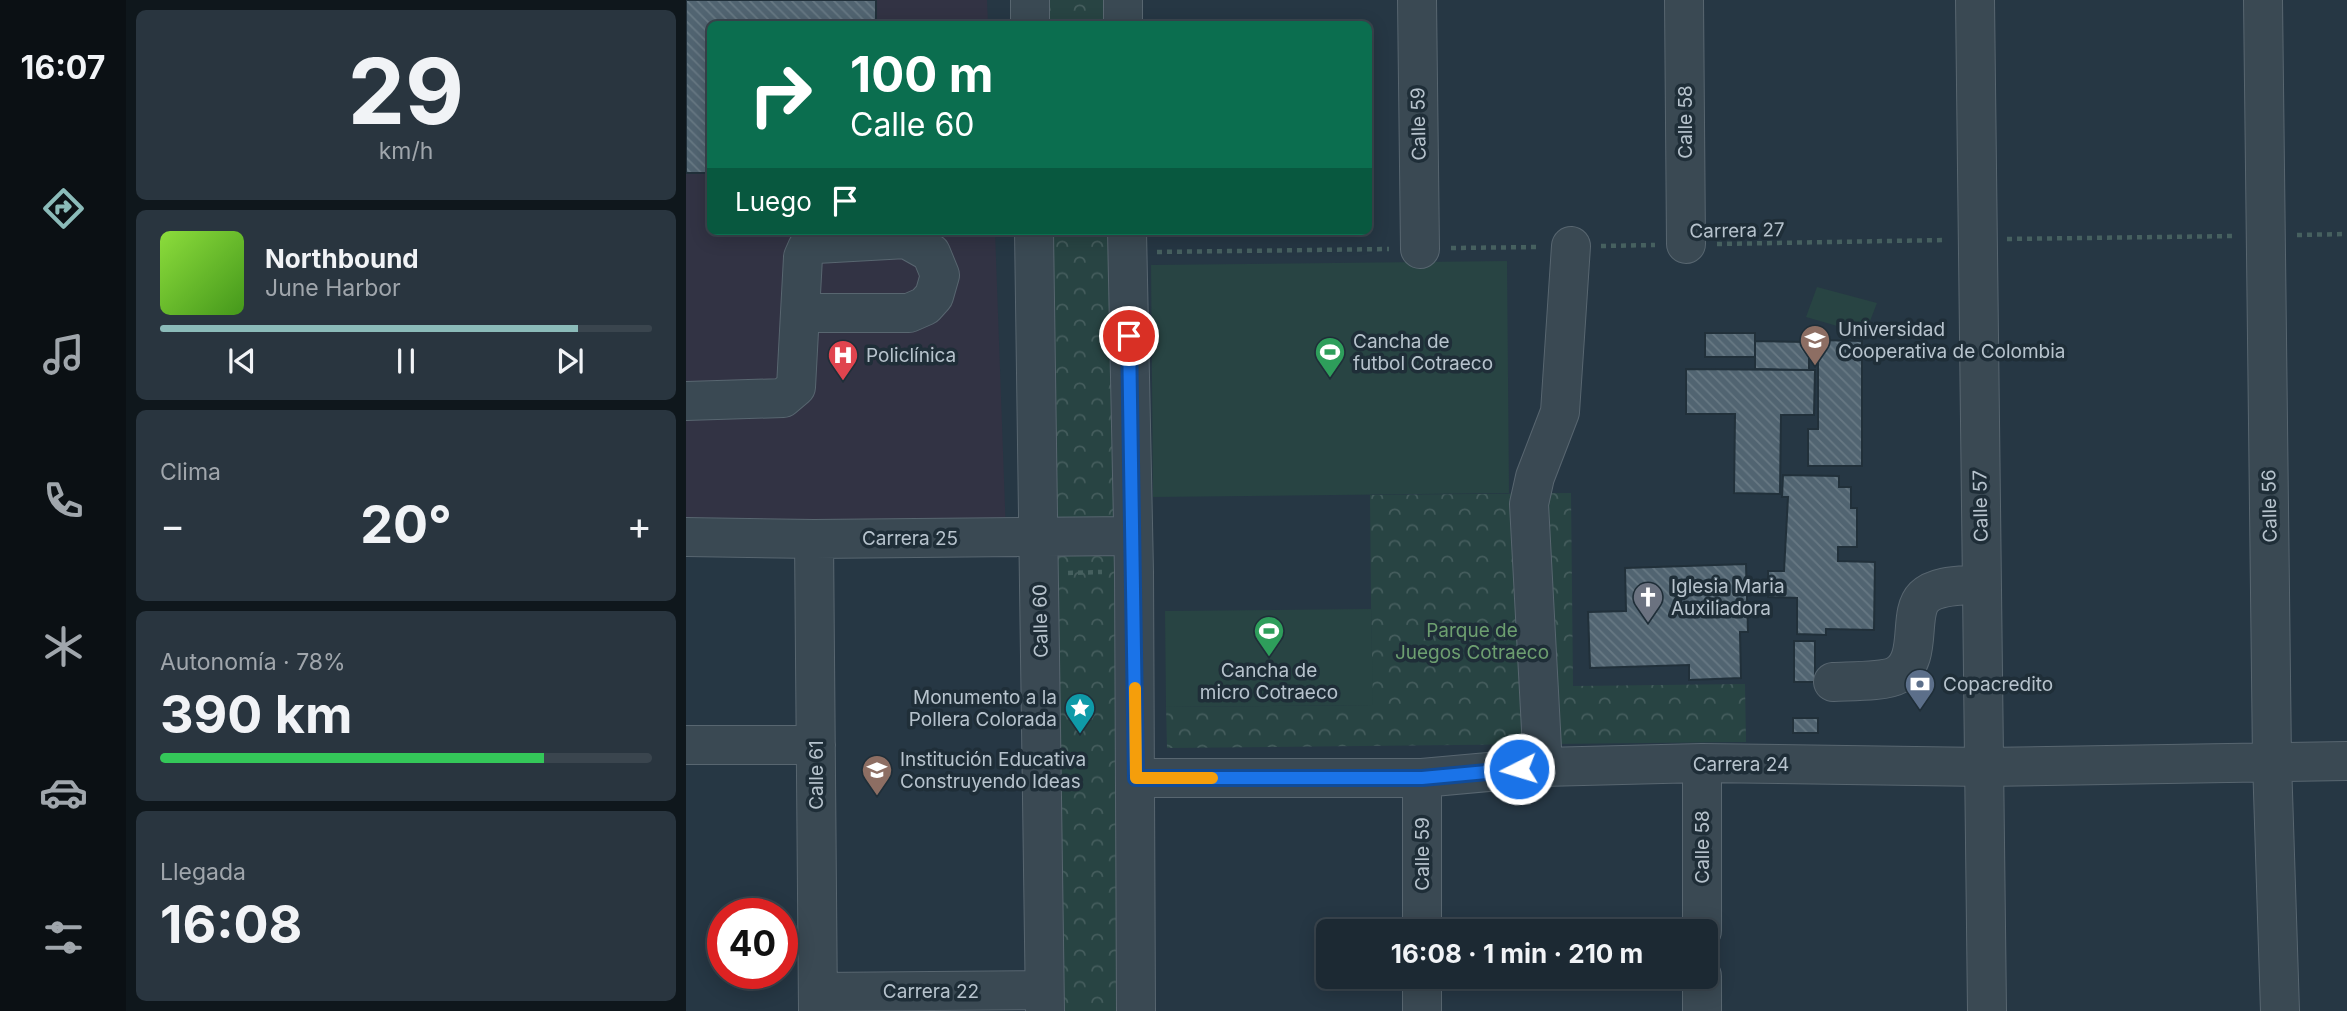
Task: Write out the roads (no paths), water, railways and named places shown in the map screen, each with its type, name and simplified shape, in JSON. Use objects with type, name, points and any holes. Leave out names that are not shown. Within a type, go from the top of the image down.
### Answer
[{"type":"street","points":[[1030,0],[1030,21]]},
{"type":"street","points":[[1123,0],[1123,21]]},
{"type":"street","name":"Calle 59","points":[[1417,0],[1420,249]]},
{"type":"street","name":"Calle 58","points":[[1684,0],[1686,244]]},
{"type":"street","name":"Calle 57","points":[[1975,0],[1987,1011]]},
{"type":"street","name":"Calle 56","points":[[2263,0],[2272,761],[2280,1011]]},
{"type":"street","name":"Calle 60","points":[[1034,235],[1044,1001]]},
{"type":"street","points":[[1128,242],[1136,778],[1136,1011]]},
{"type":"street","points":[[1543,767],[1529,504],[1535,477],[1560,412],[1572,246]]},
{"type":"street","points":[[686,401],[783,398],[790,394],[796,387],[800,313]]},
{"type":"street","name":"Carrera 25","points":[[686,537],[814,539],[1133,536]]},
{"type":"street","name":"Calle 61","points":[[814,539],[818,1001]]},
{"type":"street","points":[[1833,682],[1894,677],[1907,667],[1919,605],[1925,595],[1944,587],[1981,584]]},
{"type":"street","points":[[686,745],[816,745]]},
{"type":"street","name":"Carrera 24","points":[[1136,778],[1422,778],[1543,767],[1702,763],[1984,767],[2347,761]]},
{"type":"street","name":"Calle 58","points":[[1702,763],[1702,919]]},
{"type":"street","name":"Calle 59","points":[[1422,778],[1422,919]]},
{"type":"street","points":[[1422,989],[1422,1011]]},
{"type":"street","points":[[1702,989],[1702,1011]]},
{"type":"street","name":"Carrera 22","points":[[818,1001],[1044,1001]]},
{"type":"place","name":"Universidad Cooperativa de Colombia","points":[[1815,367]]},
{"type":"place","name":"Cancha de futbol Cotraeco","points":[[1330,379]]},
{"type":"place","name":"Policlínica","points":[[843,382]]},
{"type":"place","name":"Iglesia Maria Auxiliadora","points":[[1648,624]]},
{"type":"place","name":"Cancha de micro Cotraeco","points":[[1269,658]]},
{"type":"place","name":"Copacredito","points":[[1920,711]]},
{"type":"place","name":"Monumento a la Pollera Colorada","points":[[1080,735]]},
{"type":"place","name":"Institución Educativa Construyendo Ideas","points":[[877,797]]},
{"type":"park label","name":"Parque de Juegos Cotraeco","points":[[1472,641]]}]
